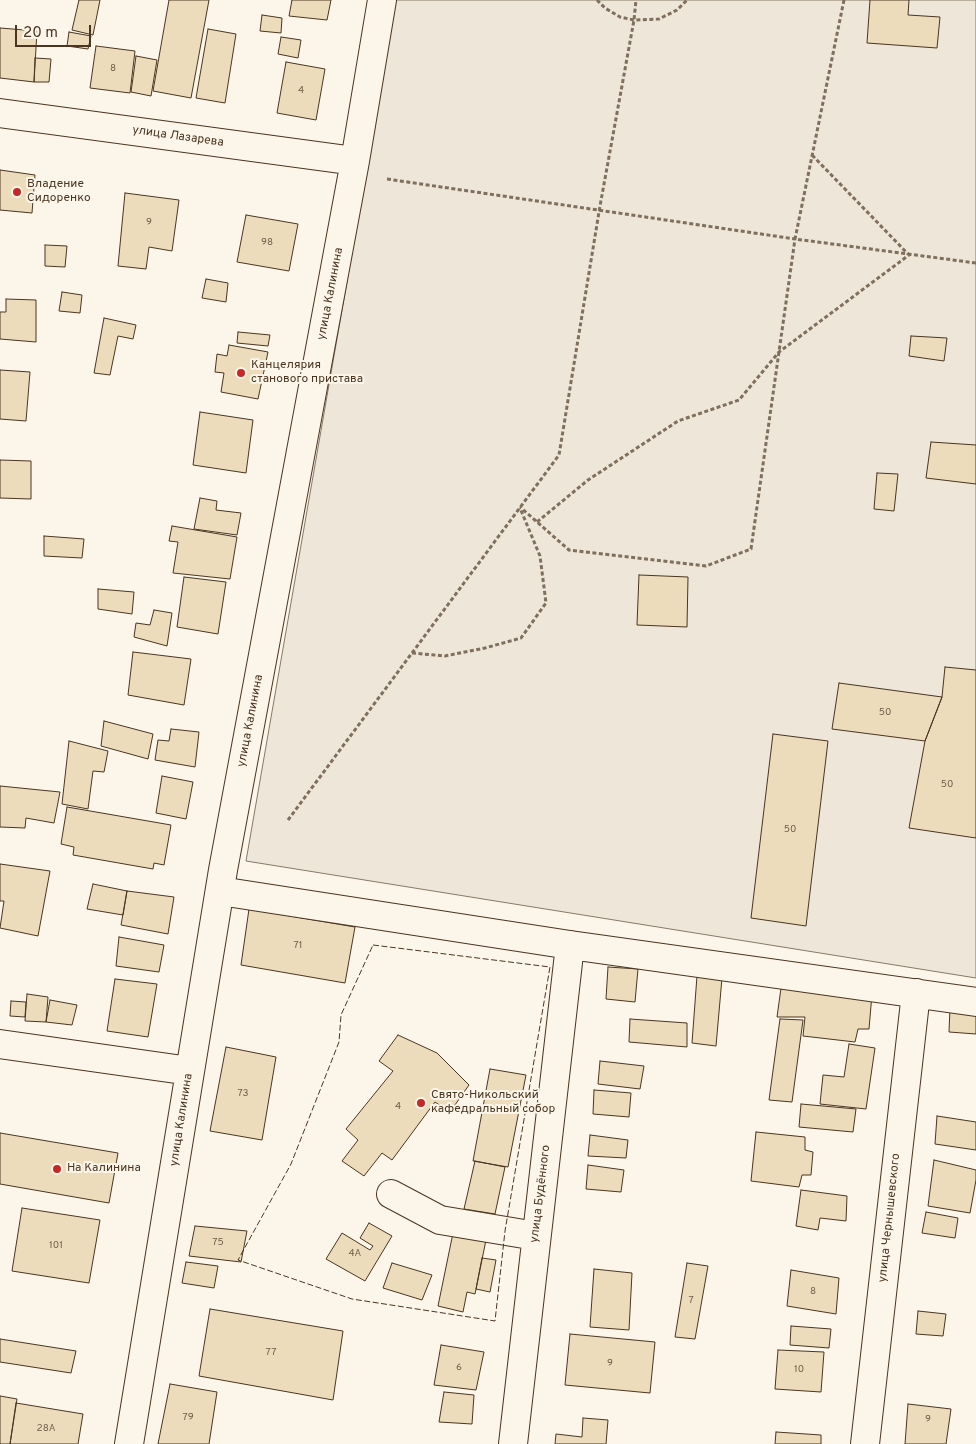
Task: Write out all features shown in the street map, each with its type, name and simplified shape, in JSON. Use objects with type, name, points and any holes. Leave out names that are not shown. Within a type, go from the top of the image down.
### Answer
[{"type":"street","name":"улица Калинина","points":[[129,1444],[220,891],[355,162],[382,0]]},
{"type":"street","name":"улица Лазарева","points":[[0,113],[355,162]]},
{"type":"street","points":[[220,891],[570,945],[976,1002]]},
{"type":"street","name":"улица Будённого","points":[[513,1444],[570,945]]},
{"type":"street","name":"улица Чернышевского","points":[[865,1444],[916,993]]},
{"type":"street","points":[[0,1044],[190,1071]]},
{"type":"street","points":[[391,1194],[440,1220],[536,1236]]},
{"type":"path","points":[[597,0],[604,8],[620,17],[634,20],[658,19],[677,10],[687,0]]},
{"type":"path","points":[[288,820],[559,455],[636,0]]},
{"type":"path","points":[[520,507],[569,550],[706,566],[751,550],[795,239],[844,0]]},
{"type":"path","points":[[812,155],[909,255]]},
{"type":"path","points":[[387,179],[795,239],[976,263]]},
{"type":"path","points":[[537,522],[588,480],[678,421],[739,400],[779,352],[909,255]]},
{"type":"path","points":[[412,653],[445,656],[486,648],[521,638],[546,603],[540,556],[520,507]]},
{"type":"shaded area","points":[[396,0],[976,0],[976,978],[246,861]]},
{"type":"building","points":[[79,0],[100,0],[93,35],[72,30]]},
{"type":"building","points":[[169,0],[209,0],[191,98],[153,91]]},
{"type":"building","points":[[292,0],[331,0],[327,20],[289,16]]},
{"type":"building","points":[[870,0],[909,0],[908,15],[940,17],[937,48],[867,43]]},
{"type":"building","points":[[262,15],[282,18],[281,33],[260,31]]},
{"type":"building","points":[[0,28],[37,31],[34,82],[0,78]]},
{"type":"building","points":[[208,29],[236,34],[225,103],[196,98]]},
{"type":"building","points":[[69,32],[91,36],[88,49],[67,46]]},
{"type":"building","points":[[281,37],[301,40],[298,58],[278,54]]},
{"type":"building","points":[[96,46],[135,51],[130,93],[90,88]]},
{"type":"building","points":[[136,56],[157,60],[151,96],[131,92]]},
{"type":"building","points":[[35,58],[51,59],[49,82],[34,82]]},
{"type":"building","points":[[286,62],[325,69],[316,120],[277,113]]},
{"type":"building","name":"Владение Сидоренко","points":[[0,170],[35,175],[32,213],[0,210]]},
{"type":"building","points":[[125,193],[179,200],[172,251],[149,247],[146,269],[118,266]]},
{"type":"building","points":[[246,215],[298,224],[289,271],[237,262]]},
{"type":"building","points":[[45,245],[67,246],[65,267],[45,266]]},
{"type":"building","points":[[206,279],[228,283],[226,302],[202,298]]},
{"type":"building","points":[[62,292],[82,295],[80,313],[59,311]]},
{"type":"building","points":[[6,299],[36,300],[36,342],[0,339],[0,312],[6,312]]},
{"type":"building","points":[[104,318],[136,325],[133,339],[118,336],[110,375],[94,373]]},
{"type":"building","points":[[238,332],[270,335],[268,346],[237,343]]},
{"type":"building","points":[[911,336],[947,338],[944,361],[909,356]]},
{"type":"building","name":"Канцелярия станового пристава","points":[[229,345],[268,352],[258,399],[221,392],[224,373],[215,372],[217,354],[227,356]]},
{"type":"building","points":[[0,370],[30,372],[26,421],[0,419]]},
{"type":"building","points":[[200,412],[253,420],[246,473],[193,465]]},
{"type":"building","points":[[931,442],[976,445],[976,484],[926,478]]},
{"type":"building","points":[[0,460],[31,461],[31,499],[0,498]]},
{"type":"building","points":[[877,473],[898,474],[894,511],[874,509]]},
{"type":"building","points":[[200,498],[217,501],[216,510],[241,513],[237,535],[194,529]]},
{"type":"building","points":[[172,526],[237,537],[230,579],[173,573],[178,542],[169,541]]},
{"type":"building","points":[[44,536],[84,539],[82,558],[44,556]]},
{"type":"building","points":[[639,575],[688,577],[687,627],[637,625]]},
{"type":"building","points":[[184,577],[226,582],[218,634],[177,627]]},
{"type":"building","points":[[98,589],[134,592],[132,614],[98,609]]},
{"type":"building","points":[[154,610],[172,613],[167,646],[134,637],[136,623],[150,625]]},
{"type":"building","points":[[133,652],[191,659],[184,705],[128,695]]},
{"type":"building","points":[[945,667],[976,670],[976,838],[909,828],[925,741],[942,697]]},
{"type":"building","points":[[839,683],[942,697],[925,741],[832,729]]},
{"type":"building","points":[[104,721],[153,734],[148,759],[101,746]]},
{"type":"building","points":[[171,729],[199,732],[195,767],[155,760],[158,740],[169,741]]},
{"type":"building","points":[[773,734],[828,741],[806,926],[751,918]]},
{"type":"building","points":[[69,741],[108,751],[104,772],[93,771],[88,809],[62,804]]},
{"type":"building","points":[[162,776],[193,782],[186,819],[156,813]]},
{"type":"building","points":[[0,786],[60,792],[54,823],[26,818],[25,828],[0,827]]},
{"type":"building","points":[[67,807],[171,825],[164,865],[154,863],[153,869],[73,855],[74,847],[61,844]]},
{"type":"building","points":[[0,864],[50,871],[38,936],[0,928],[4,901],[0,901]]},
{"type":"building","points":[[93,884],[127,891],[123,915],[87,909]]},
{"type":"building","points":[[127,891],[174,897],[168,934],[121,925]]},
{"type":"building","points":[[249,909],[355,927],[345,983],[241,965]]},
{"type":"building","points":[[119,937],[164,945],[159,972],[116,966]]},
{"type":"building","points":[[608,967],[638,969],[635,1002],[606,999]]},
{"type":"building","points":[[697,976],[722,978],[716,1046],[692,1043]]},
{"type":"building","points":[[115,979],[157,984],[148,1037],[107,1031]]},
{"type":"building","points":[[782,981],[872,994],[869,1029],[858,1029],[855,1042],[803,1036],[805,1017],[777,1017]]},
{"type":"building","points":[[27,994],[48,997],[46,1022],[25,1021]]},
{"type":"building","points":[[50,1000],[77,1005],[72,1025],[46,1022]]},
{"type":"building","points":[[11,1001],[26,1002],[25,1017],[10,1016]]},
{"type":"building","points":[[950,1008],[976,1009],[976,1034],[949,1032]]},
{"type":"building","points":[[630,1019],[687,1023],[687,1047],[629,1042]]},
{"type":"building","points":[[780,1019],[803,1020],[792,1102],[769,1100]]},
{"type":"building","points":[[398,1035],[437,1053],[469,1085],[450,1112],[435,1102],[392,1160],[382,1153],[364,1176],[342,1161],[358,1140],[346,1129],[393,1071],[379,1061]]},
{"type":"building","points":[[849,1044],[875,1048],[866,1109],[820,1104],[823,1075],[844,1077]]},
{"type":"building","points":[[226,1047],[276,1057],[262,1140],[210,1131]]},
{"type":"building","points":[[600,1061],[644,1066],[640,1089],[598,1084]]},
{"type":"building","points":[[490,1069],[526,1075],[508,1167],[473,1161]]},
{"type":"building","points":[[594,1090],[631,1093],[629,1117],[593,1114]]},
{"type":"building","points":[[801,1104],[856,1109],[853,1132],[799,1127]]},
{"type":"building","points":[[937,1116],[976,1122],[976,1150],[935,1144]]},
{"type":"building","points":[[756,1132],[805,1137],[805,1150],[813,1152],[811,1175],[802,1175],[799,1187],[751,1181]]},
{"type":"building","name":"На Калинина","points":[[0,1133],[118,1153],[109,1203],[0,1184]]},
{"type":"building","points":[[590,1135],[628,1140],[626,1158],[588,1156]]},
{"type":"building","points":[[934,1160],[976,1170],[970,1213],[928,1206]]},
{"type":"building","points":[[475,1161],[505,1167],[495,1214],[464,1209]]},
{"type":"building","points":[[588,1165],[624,1170],[621,1192],[586,1189]]},
{"type":"building","points":[[801,1190],[847,1196],[846,1221],[820,1218],[818,1230],[796,1226]]},
{"type":"building","points":[[22,1208],[100,1220],[89,1283],[12,1271]]},
{"type":"building","points":[[926,1212],[958,1218],[955,1238],[922,1233]]},
{"type":"building","points":[[369,1223],[392,1236],[365,1281],[326,1259],[342,1233],[370,1250],[373,1246],[360,1238]]},
{"type":"building","points":[[195,1226],[247,1231],[241,1262],[189,1256]]},
{"type":"building","points":[[453,1233],[486,1240],[475,1294],[467,1292],[463,1312],[438,1306]]},
{"type":"building","points":[[482,1258],[496,1260],[490,1292],[476,1289]]},
{"type":"building","points":[[186,1262],[218,1266],[214,1288],[182,1283]]},
{"type":"building","points":[[392,1263],[432,1275],[422,1300],[383,1288]]},
{"type":"building","points":[[687,1263],[708,1266],[695,1339],[675,1337]]},
{"type":"building","points":[[594,1269],[632,1273],[629,1330],[590,1327]]},
{"type":"building","points":[[791,1270],[839,1278],[836,1314],[787,1306]]},
{"type":"building","points":[[210,1309],[343,1331],[333,1400],[199,1376]]},
{"type":"building","points":[[918,1311],[946,1314],[943,1336],[916,1334]]},
{"type":"building","points":[[791,1326],[831,1329],[829,1348],[790,1345]]},
{"type":"building","points":[[570,1334],[655,1342],[650,1393],[565,1385]]},
{"type":"building","points":[[0,1339],[76,1351],[71,1373],[0,1362]]},
{"type":"building","points":[[441,1345],[484,1352],[476,1390],[434,1385]]},
{"type":"building","points":[[778,1350],[824,1352],[821,1392],[775,1389]]},
{"type":"building","points":[[170,1384],[217,1392],[209,1444],[158,1444]]},
{"type":"building","points":[[444,1392],[474,1395],[472,1424],[439,1422]]},
{"type":"building","points":[[0,1396],[17,1399],[10,1444],[0,1444]]},
{"type":"building","points":[[16,1403],[83,1414],[78,1444],[10,1444]]},
{"type":"building","points":[[908,1404],[951,1409],[946,1444],[905,1444]]},
{"type":"building","points":[[583,1418],[608,1420],[606,1444],[555,1444],[556,1434],[582,1437]]},
{"type":"building","points":[[776,1432],[821,1435],[821,1444],[775,1444]]},
{"type":"fence","points":[[373,945],[550,967],[505,1231],[495,1321],[352,1299],[238,1260],[291,1164],[339,1042],[341,1015],[373,945]]},
{"type":"place","name":"Владение Сидоренко","points":[[17,192]]},
{"type":"place","name":"Канцелярия станового пристава","points":[[241,373]]},
{"type":"place","name":"Свято-Никольский кафедральный собор","points":[[421,1103]]},
{"type":"place","name":"На Калинина","points":[[57,1169]]}]
